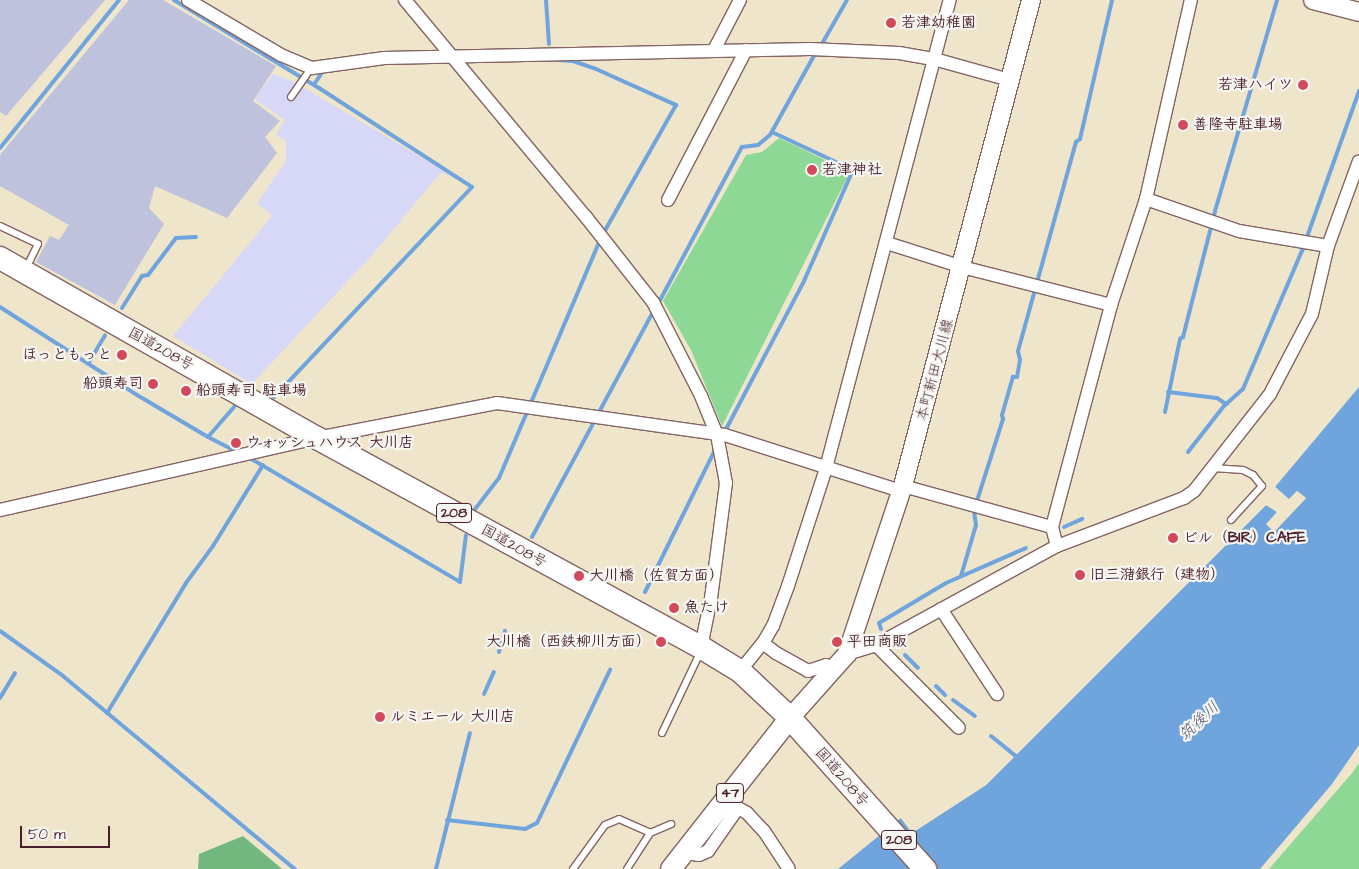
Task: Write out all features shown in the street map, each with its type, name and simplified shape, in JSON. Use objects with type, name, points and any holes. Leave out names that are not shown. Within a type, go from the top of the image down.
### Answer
[{"type":"highway","name":"国道208号","points":[[0,258],[317,438],[701,647],[740,672],[790,718],[925,869]]},
{"type":"main road","name":"本町新田大川線","points":[[790,718],[847,654],[902,488],[962,267],[1031,0]]},
{"type":"main road","points":[[1313,0],[1359,12]]},
{"type":"main road","name":"47","points":[[671,869],[790,718]]},
{"type":"street","points":[[188,0],[281,54],[312,68],[384,58],[810,49],[899,53],[934,59],[1009,80]]},
{"type":"street","points":[[405,0],[586,217],[653,302],[682,355],[717,435],[726,483],[711,598],[701,647]]},
{"type":"street","points":[[714,50],[740,0]]},
{"type":"street","points":[[740,672],[764,643],[773,626],[788,586],[826,468],[950,0]]},
{"type":"street","points":[[1057,546],[1052,527],[1111,305],[1146,199],[1191,0]]},
{"type":"street","points":[[668,200],[746,50]]},
{"type":"street","points":[[847,654],[876,645],[1057,546],[1184,498],[1194,491],[1270,394],[1312,314],[1328,246],[1359,161]]},
{"type":"street","points":[[1146,199],[1239,231],[1328,246]]},
{"type":"street","points":[[886,243],[962,267],[1111,305]]},
{"type":"street","points":[[0,510],[317,438],[497,403],[725,435],[826,468],[1052,527]]},
{"type":"street","points":[[941,609],[997,694]]},
{"type":"street","points":[[764,643],[776,653],[808,671],[826,664],[833,669]]},
{"type":"street","points":[[876,645],[958,728]]},
{"type":"street","points":[[684,852],[699,855],[708,851],[738,808],[747,813],[764,831],[789,869]]},
{"type":"lane","points":[[291,97],[307,74]]},
{"type":"lane","points":[[0,226],[38,244],[25,272]]},
{"type":"lane","points":[[1213,468],[1243,470],[1254,475],[1262,486],[1230,520]]},
{"type":"lane","points":[[662,733],[700,655],[701,647]]},
{"type":"lane","points":[[574,869],[605,825],[619,819],[650,833]]},
{"type":"lane","points":[[627,869],[650,833],[671,824]]},
{"type":"shaded area","points":[[0,0],[105,0],[6,116],[0,112]]},
{"type":"shaded area","points":[[129,0],[163,0],[276,66],[253,101],[280,121],[265,137],[277,153],[227,218],[155,186],[149,208],[164,224],[115,305],[36,262],[50,236],[59,240],[69,225],[0,186],[0,155]]},
{"type":"shaded area","points":[[273,74],[292,81],[463,182],[441,172],[373,254],[252,384],[173,336],[272,216],[257,203],[286,161],[286,141],[276,135],[285,120],[255,99]]},
{"type":"green space","points":[[779,138],[850,172],[722,426],[691,350],[663,301],[746,155],[762,152]]},
{"type":"green space","points":[[1359,763],[1359,869],[1269,869],[1353,772]]},
{"type":"green space","points":[[243,836],[282,869],[198,869],[199,854]]},
{"type":"water","name":"筑後川","points":[[1359,387],[1359,745],[1332,784],[1260,869],[838,869],[901,818],[912,833],[986,785],[1266,505],[1277,512],[1267,524],[1275,531],[1306,498],[1297,491],[1289,500],[1275,487]]},
{"type":"pier","points":[[1273,485],[1289,499],[1297,491],[1306,498],[1274,532],[1266,524],[1277,512],[1266,505],[986,785],[912,833],[901,818],[903,816],[912,830],[984,783],[1265,503],[1280,512],[1270,524],[1274,528],[1303,498],[1297,494],[1288,502],[1273,488]]},
{"type":"waterway","points":[[0,148],[119,0]]},
{"type":"waterway","points":[[174,0],[319,88],[472,187],[274,397]]},
{"type":"waterway","points":[[546,0],[549,44]]},
{"type":"waterway","points":[[823,42],[847,0]]},
{"type":"waterway","points":[[961,576],[976,525],[974,510],[1003,419],[1002,415],[1013,377],[1017,377],[1020,360],[1018,351],[1076,142],[1080,139],[1112,0]]},
{"type":"waterway","points":[[1165,412],[1180,339],[1183,337],[1215,211],[1277,0]]},
{"type":"waterway","points":[[658,304],[742,147],[758,145],[770,135],[816,52]]},
{"type":"waterway","points":[[558,60],[573,61],[596,69],[676,105],[603,234]]},
{"type":"waterway","points":[[315,83],[321,74]]},
{"type":"waterway","points":[[1188,452],[1224,406],[1243,389],[1302,251],[1359,91]]},
{"type":"waterway","points":[[724,433],[804,281],[853,170],[772,132]]},
{"type":"waterway","points":[[122,308],[142,276],[148,275],[176,238],[196,237]]},
{"type":"waterway","points":[[472,513],[499,478],[600,240]]},
{"type":"waterway","points":[[0,307],[137,395],[208,437],[234,407]]},
{"type":"waterway","points":[[598,414],[654,310]]},
{"type":"waterway","points":[[89,362],[105,335]]},
{"type":"waterway","points":[[1168,392],[1217,398],[1226,404]]},
{"type":"waterway","points":[[532,537],[595,420]]},
{"type":"waterway","points":[[208,437],[238,452]]},
{"type":"waterway","points":[[645,592],[716,448]]},
{"type":"waterway","points":[[248,457],[460,582],[466,535]]},
{"type":"waterway","points":[[107,713],[186,583],[213,546],[263,465]]},
{"type":"waterway","points":[[1064,527],[1082,519]]},
{"type":"waterway","points":[[881,629],[879,623],[946,583],[1026,548]]},
{"type":"waterway","points":[[0,631],[63,676],[295,869]]},
{"type":"waterway","points":[[499,652],[505,631]]},
{"type":"waterway","points":[[905,655],[918,668]]},
{"type":"waterway","points":[[447,820],[525,829],[537,823],[610,670]]},
{"type":"waterway","points":[[484,694],[494,672]]},
{"type":"waterway","points":[[0,698],[15,673]]},
{"type":"waterway","points":[[936,686],[945,695]]},
{"type":"waterway","points":[[953,700],[975,716]]},
{"type":"waterway","points":[[436,869],[470,733]]},
{"type":"waterway","points":[[991,736],[1019,759]]},
{"type":"place","name":"若津幼稚園","points":[[891,23]]},
{"type":"place","name":"若津ハイツ","points":[[1303,85]]},
{"type":"place","name":"善隆寺駐車場","points":[[1183,125]]},
{"type":"place","name":"若津神社","points":[[812,170]]},
{"type":"place","name":"ほっともっと","points":[[122,355]]},
{"type":"place","name":"船頭寿司","points":[[153,384]]},
{"type":"place","name":"船頭寿司 駐車場","points":[[186,391]]},
{"type":"place","name":"ウォッシュハウス 大川店","points":[[236,443]]},
{"type":"place","name":"ビル（BIR）CAFE","points":[[1173,538]]},
{"type":"place","name":"旧三潴銀行（建物）","points":[[1080,575]]},
{"type":"place","name":"大川橋（佐賀方面）","points":[[579,576]]},
{"type":"place","name":"魚たけ","points":[[674,608]]},
{"type":"place","name":"大川橋（西鉄柳川方面）","points":[[661,642]]},
{"type":"place","name":"平田商販","points":[[837,642]]},
{"type":"place","name":"ルミエール 大川店","points":[[380,717]]}]
